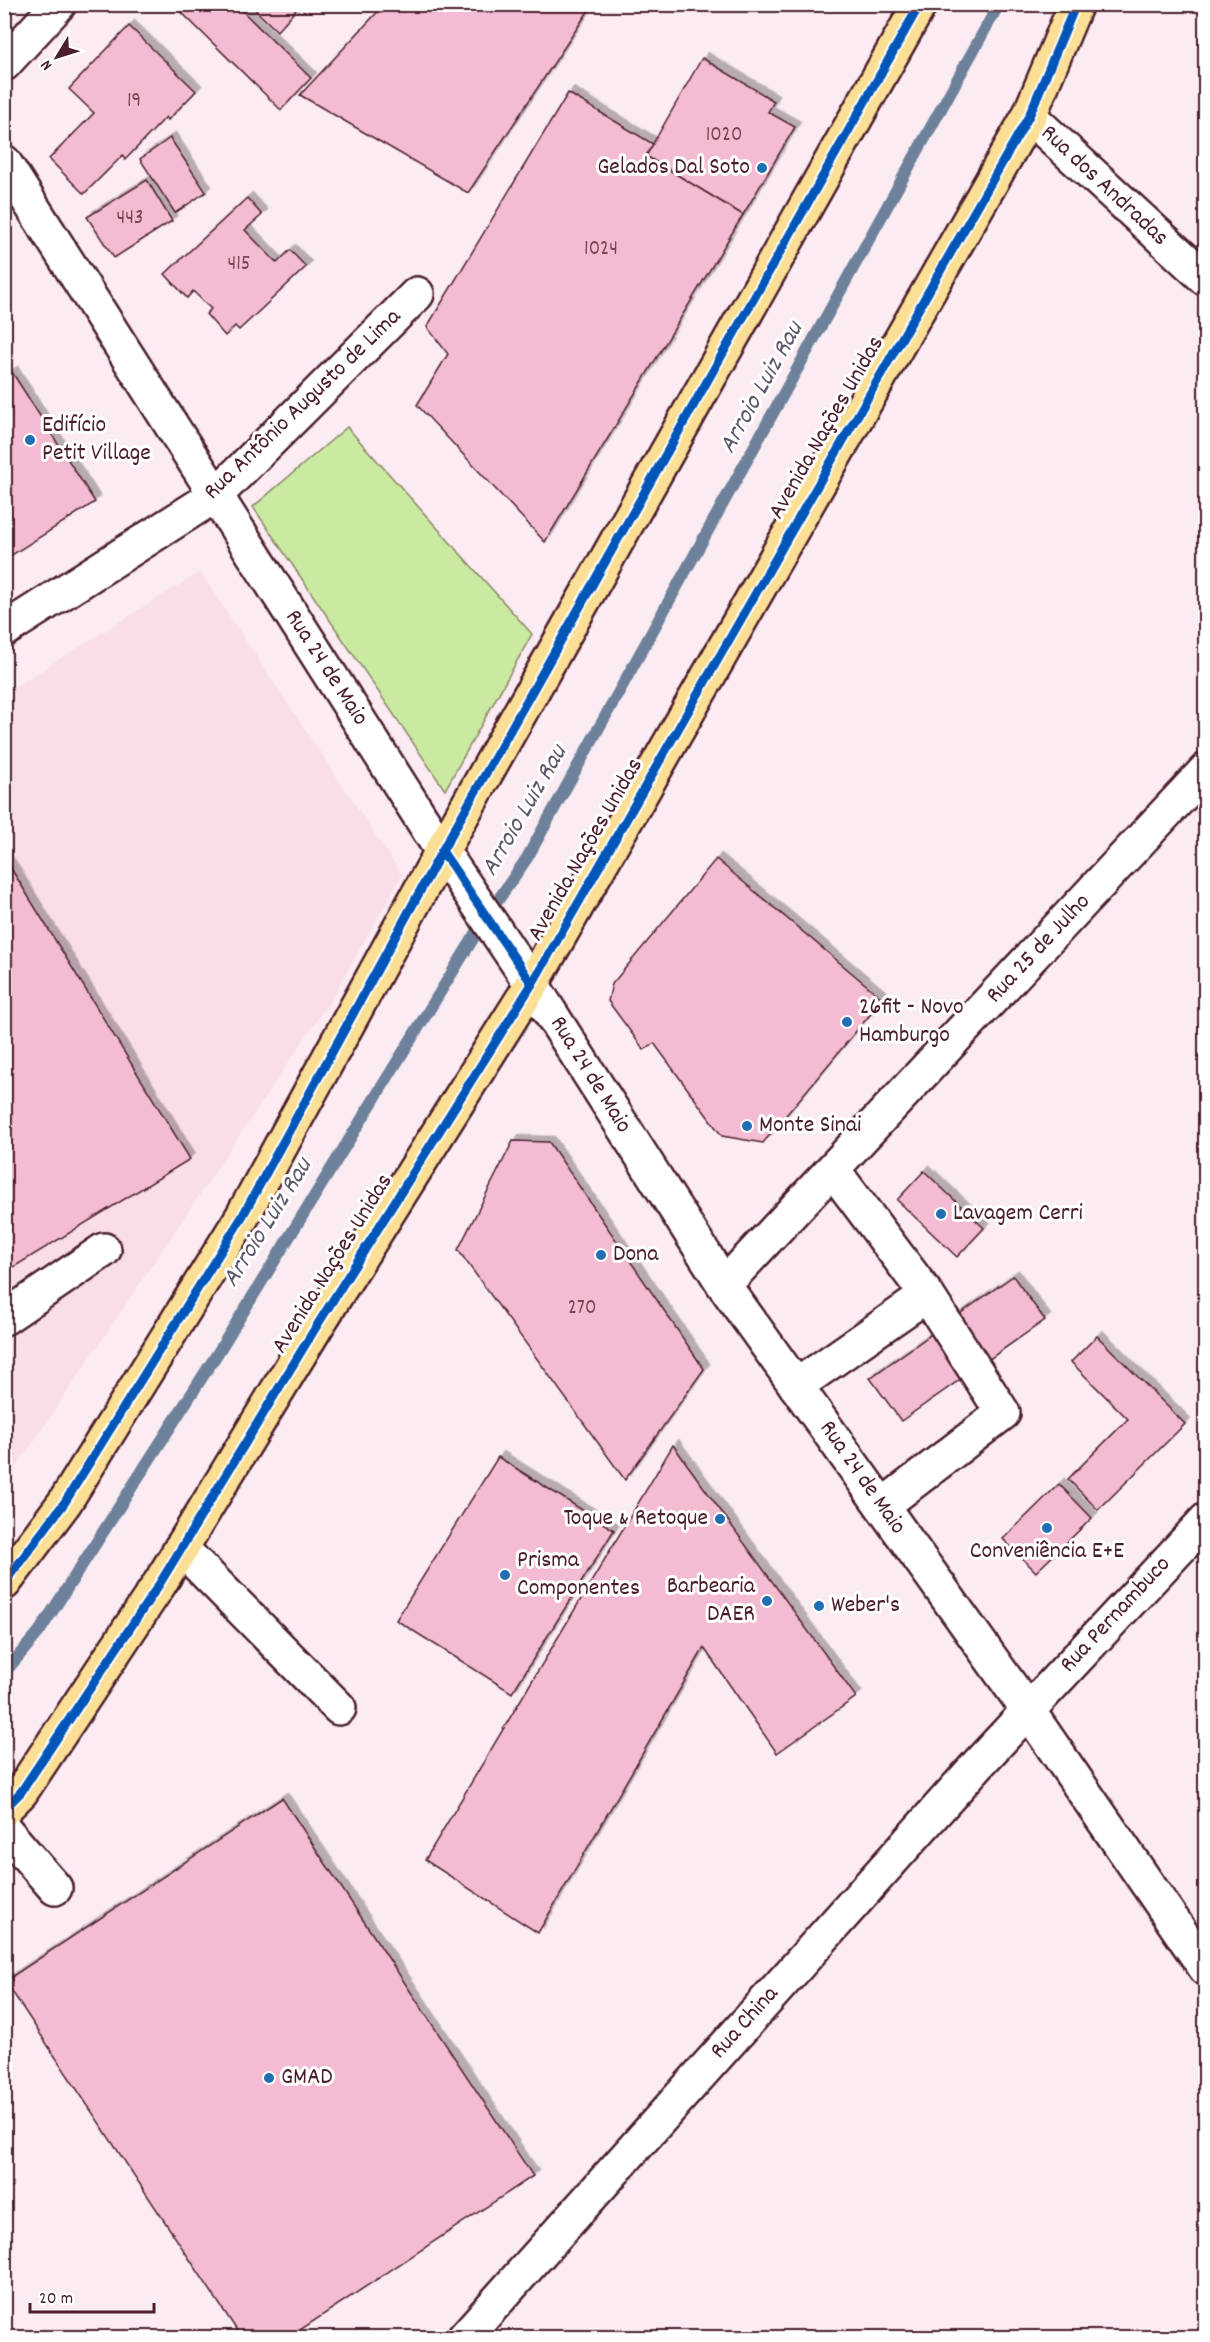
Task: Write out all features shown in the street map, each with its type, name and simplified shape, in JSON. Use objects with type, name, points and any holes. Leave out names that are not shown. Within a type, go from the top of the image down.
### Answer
[{"type":"main road","name":"Avenida Nações Unidas","points":[[4,1809],[21,1792],[181,1548],[532,984],[1029,117],[1076,4]]},
{"type":"main road","points":[[4,1583],[65,1502],[242,1217],[442,851],[911,9]]},
{"type":"street","points":[[4,64],[59,4]]},
{"type":"street","name":"Rua dos Andradas","points":[[1029,117],[1206,279]]},
{"type":"street","name":"Rua 24 de Maio","points":[[4,162],[442,851],[532,984],[724,1285],[1027,1709],[1206,1969]]},
{"type":"street","name":"Rua Antônio Augusto de Lima","points":[[4,630],[216,495],[417,294]]},
{"type":"street","name":"Rua 25 de Julho","points":[[724,1285],[1206,770]]},
{"type":"street","points":[[833,1170],[927,1295],[1003,1413],[882,1506]]},
{"type":"street","points":[[4,1318],[104,1250]]},
{"type":"street","points":[[796,1386],[927,1295]]},
{"type":"street","name":"Rua Pernambuco","points":[[1027,1709],[1206,1520]]},
{"type":"street","points":[[181,1548],[339,1708]]},
{"type":"street","name":"Rua China","points":[[464,2337],[1027,1709]]},
{"type":"street","points":[[4,1829],[55,1888]]},
{"type":"shaded area","points":[[200,572],[402,875],[331,999],[5,1484],[5,693]]},
{"type":"green space","points":[[347,427],[532,634],[445,790],[253,507]]},
{"type":"building","points":[[173,4],[235,4],[311,78],[281,110]]},
{"type":"building","points":[[249,4],[301,4],[277,31]]},
{"type":"building","points":[[385,4],[593,4],[468,193],[300,95]]},
{"type":"building","points":[[129,26],[196,91],[168,120],[166,117],[125,160],[123,155],[84,194],[49,159],[94,113],[69,89]]},
{"type":"building","points":[[702,58],[774,101],[768,112],[795,127],[743,215],[646,156]]},
{"type":"building","points":[[568,93],[653,144],[646,156],[743,215],[545,542],[417,405],[448,354],[427,327]]},
{"type":"building","points":[[170,138],[206,192],[175,213],[140,159]]},
{"type":"building","points":[[147,180],[172,221],[114,258],[87,217]]},
{"type":"building","points":[[247,198],[262,215],[245,230],[277,263],[290,250],[306,267],[239,330],[235,326],[225,336],[206,314],[211,309],[193,291],[187,298],[165,274]]},
{"type":"building","name":"Edifício Petit Village","points":[[12,372],[95,502],[4,560],[4,377]]},
{"type":"building","points":[[4,857],[190,1159],[4,1273]]},
{"type":"building","points":[[716,859],[883,999],[763,1143],[722,1136],[654,1043],[644,1050],[608,1001],[612,984]]},
{"type":"building","points":[[513,1141],[549,1142],[704,1369],[625,1480],[458,1250]]},
{"type":"building","name":"Lavagem Cerri","points":[[924,1171],[984,1228],[957,1257],[897,1200]]},
{"type":"building","points":[[1013,1276],[1045,1320],[901,1421],[870,1378]]},
{"type":"building","points":[[1097,1336],[1185,1424],[1098,1510],[1068,1479],[1128,1419],[1071,1362]]},
{"type":"building","points":[[673,1445],[856,1697],[777,1753],[704,1648],[538,1933],[425,1860]]},
{"type":"building","name":"Prisma Componentes","points":[[498,1457],[614,1530],[512,1693],[396,1620]]},
{"type":"building","name":"Conveniência E+E","points":[[1059,1484],[1092,1518],[1036,1572],[1003,1539]]},
{"type":"building","name":"GMAD","points":[[282,1798],[533,2176],[288,2338],[242,2338],[5,1981]]},
{"type":"waterway","name":"Arroio Luiz Rau","points":[[4,1673],[39,1632],[219,1351],[487,916],[527,858],[999,4]]},
{"type":"cycle path","points":[[4,1583],[65,1502],[242,1217],[442,851],[920,4]]},
{"type":"cycle path","points":[[4,1809],[21,1792],[160,1583],[316,1327],[532,984],[1029,116],[1076,4]]},
{"type":"cycle path","points":[[442,851],[532,984]]},
{"type":"place","name":"Gelados Dal Soto","points":[[762,168]]},
{"type":"place","name":"Edifício Petit Village","points":[[30,440]]},
{"type":"place","name":"26fit - Novo Hamburgo","points":[[847,1022]]},
{"type":"place","name":"Monte Sinai","points":[[747,1126]]},
{"type":"place","name":"Lavagem Cerri","points":[[941,1214]]},
{"type":"place","name":"Dona","points":[[601,1255]]},
{"type":"place","name":"Toque & Retoque","points":[[720,1519]]},
{"type":"place","name":"Conveniência E+E","points":[[1047,1528]]},
{"type":"place","name":"Prisma Componentes","points":[[505,1575]]},
{"type":"place","name":"Barbearia DAER","points":[[767,1601]]},
{"type":"place","name":"Weber's","points":[[819,1606]]},
{"type":"place","name":"GMAD","points":[[269,2078]]}]
